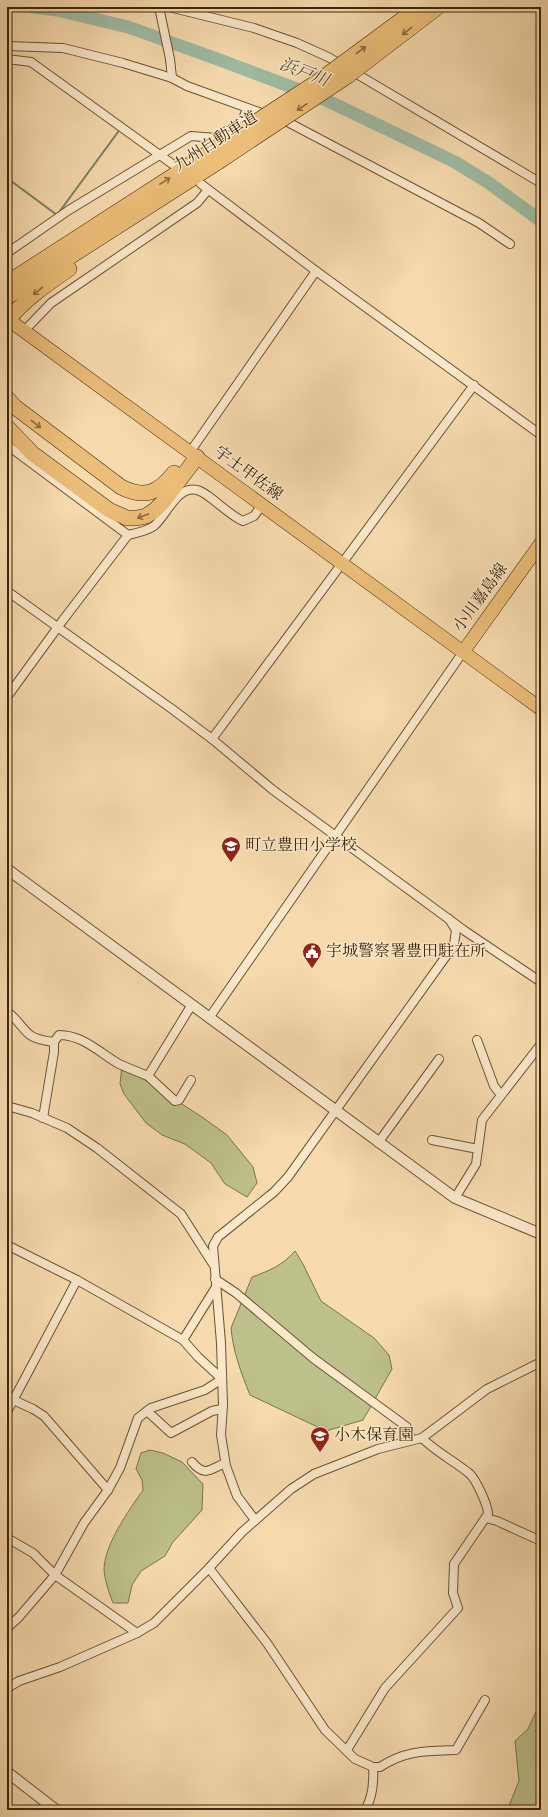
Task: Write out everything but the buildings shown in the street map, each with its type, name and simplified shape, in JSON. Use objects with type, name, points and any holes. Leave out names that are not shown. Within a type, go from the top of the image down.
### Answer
[{"type":"highway","name":"九州自動車道","points":[[7,297],[202,177],[216,156],[419,7]]},
{"type":"highway","name":"九州自動車道","points":[[7,283],[132,202],[216,156],[349,75],[438,7]]},
{"type":"highway","points":[[10,322],[14,312],[42,288],[205,173],[202,177]]},
{"type":"highway","points":[[7,275],[101,217],[132,202]]},
{"type":"highway","points":[[7,398],[15,407],[51,435],[121,487],[130,492],[140,494],[158,490],[193,455]]},
{"type":"highway","points":[[7,426],[33,454],[109,510],[127,518],[146,516],[155,510],[163,502],[193,455]]},
{"type":"main road","name":"宇土甲佐線","points":[[10,322],[463,652]]},
{"type":"main road","name":"小川嘉島線","points":[[541,543],[463,652],[541,709]]},
{"type":"street","points":[[159,7],[170,59],[172,78]]},
{"type":"street","points":[[169,7],[254,28],[297,43],[328,58],[541,183]]},
{"type":"street","points":[[7,46],[63,48],[123,63],[172,78],[187,86],[226,99],[247,109],[282,119],[479,223],[510,244]]},
{"type":"street","points":[[7,59],[31,62],[175,166]]},
{"type":"street","points":[[7,253],[69,210],[192,136],[216,138],[242,121],[247,109]]},
{"type":"street","points":[[202,177],[208,190],[316,271],[541,435]]},
{"type":"street","points":[[24,331],[51,303],[197,204],[208,190]]},
{"type":"street","points":[[193,455],[316,271]]},
{"type":"street","points":[[212,739],[474,385]]},
{"type":"street","points":[[7,444],[128,535]]},
{"type":"street","points":[[7,697],[57,627],[128,535],[154,526],[182,492],[199,490],[234,517],[243,521],[254,516],[262,505]]},
{"type":"street","points":[[7,590],[212,739],[273,790],[449,919],[541,982]]},
{"type":"street","points":[[209,1018],[463,652]]},
{"type":"street","points":[[7,870],[455,1198],[541,1234]]},
{"type":"street","points":[[255,1520],[237,1496],[225,1463],[221,1435],[221,1337],[213,1264],[213,1246],[218,1237],[274,1192],[288,1177],[454,945],[456,930],[449,919]]},
{"type":"street","points":[[148,1076],[192,1006]]},
{"type":"street","points":[[7,1012],[14,1016],[30,1035],[40,1040],[54,1042]]},
{"type":"street","points":[[43,1118],[54,1052],[54,1042],[59,1035],[68,1035],[89,1044],[119,1063],[148,1076],[175,1101],[180,1100],[191,1080]]},
{"type":"street","points":[[477,1040],[494,1086],[501,1095]]},
{"type":"street","points":[[455,1198],[476,1164],[482,1120],[541,1044]]},
{"type":"street","points":[[378,1143],[439,1058]]},
{"type":"street","points":[[7,1106],[67,1128],[97,1148],[181,1214],[213,1264]]},
{"type":"street","points":[[432,1140],[478,1149]]},
{"type":"street","points":[[7,1245],[77,1280],[183,1340],[198,1358],[222,1379]]},
{"type":"street","points":[[7,1412],[10,1399],[77,1280]]},
{"type":"street","points":[[183,1340],[216,1283]]},
{"type":"street","points":[[216,1283],[236,1293],[313,1358],[407,1427],[412,1440]]},
{"type":"street","points":[[7,1691],[9,1687],[19,1681],[60,1667],[137,1633],[154,1623],[209,1568],[242,1532],[291,1489],[314,1474],[378,1449],[422,1438],[487,1389],[541,1362]]},
{"type":"street","points":[[7,1628],[19,1618],[56,1575],[84,1523],[108,1490],[120,1468],[138,1418],[151,1408],[205,1390],[222,1379]]},
{"type":"street","points":[[10,1399],[34,1409],[44,1416],[108,1490]]},
{"type":"street","points":[[147,1411],[171,1433],[212,1411],[222,1409]]},
{"type":"street","points":[[347,1750],[385,1688],[458,1608],[453,1593],[454,1564],[488,1514],[488,1508],[471,1475],[431,1447],[422,1438]]},
{"type":"street","points":[[192,1462],[200,1471],[204,1472],[225,1463]]},
{"type":"street","points":[[486,1518],[497,1521],[541,1541]]},
{"type":"street","points":[[7,1538],[33,1553],[56,1575],[137,1633]]},
{"type":"street","points":[[209,1568],[267,1643],[325,1730],[355,1758],[373,1766],[380,1767],[390,1760],[419,1750],[456,1750],[485,1700]]},
{"type":"street","points":[[365,1810],[371,1801],[374,1780],[373,1766]]},
{"type":"street","points":[[7,1772],[56,1810]]},
{"type":"green space","points":[[122,1065],[227,1135],[253,1167],[257,1183],[247,1197],[225,1184],[211,1163],[185,1144],[162,1135],[146,1123],[124,1094],[120,1084]]},
{"type":"green space","points":[[295,1251],[321,1301],[374,1338],[389,1355],[392,1369],[363,1420],[326,1431],[250,1395],[238,1362],[232,1337],[231,1328],[252,1277],[275,1267],[286,1260]]},
{"type":"green space","points":[[150,1450],[163,1453],[182,1462],[203,1484],[202,1510],[173,1542],[165,1556],[141,1571],[132,1585],[128,1603],[113,1603],[105,1578],[105,1560],[118,1528],[143,1490],[142,1480],[136,1469],[141,1453]]},
{"type":"green space","points":[[539,1705],[541,1705],[541,1810],[509,1810],[509,1806],[519,1781],[515,1741],[528,1729]]},
{"type":"waterway","name":"浜戸川","points":[[33,7],[57,10],[128,27],[326,100],[455,162],[489,183],[541,221]]},
{"type":"waterway","points":[[7,178],[57,215],[118,132]]},
{"type":"place","name":"町立豊田小学校","points":[[231,863]]},
{"type":"place","name":"宇城警察署豊田駐在所","points":[[312,969]]},
{"type":"place","name":"小木保育園","points":[[320,1453]]}]
